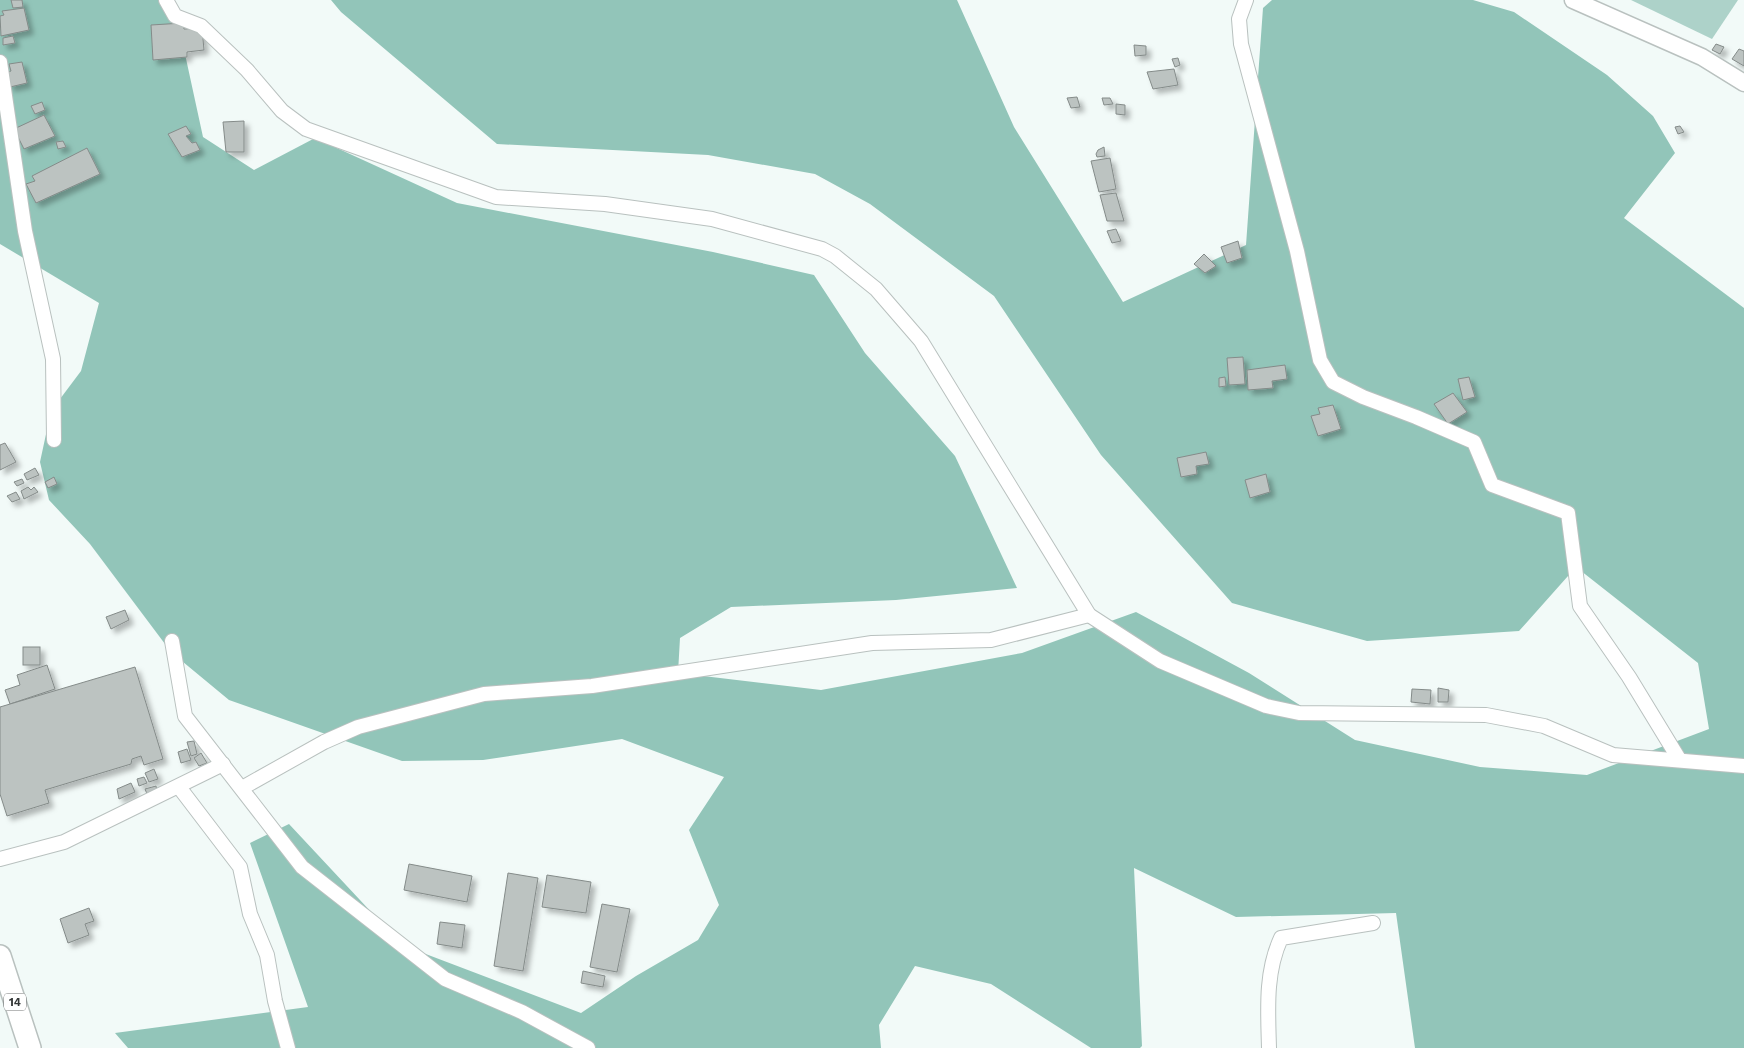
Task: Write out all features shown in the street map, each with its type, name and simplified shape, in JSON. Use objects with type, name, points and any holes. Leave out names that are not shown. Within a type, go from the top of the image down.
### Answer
[{"type":"main road","name":"14","points":[[0,956],[30,1048]]},
{"type":"street","points":[[166,0],[175,16],[201,26],[247,70],[282,111],[306,129],[496,197],[605,204],[712,219],[822,249],[835,256],[876,289],[921,341],[1089,615],[1160,661],[1266,706],[1300,713],[1486,715],[1544,726],[1613,755],[1679,759],[1744,766]]},
{"type":"street","points":[[1246,0],[1239,19],[1241,44],[1297,251],[1320,360],[1333,382],[1363,397],[1474,442],[1492,486],[1568,513],[1580,606],[1629,677],[1679,759]]},
{"type":"street","points":[[1573,0],[1702,57],[1744,83]]},
{"type":"street","points":[[0,62],[25,232],[53,358],[54,440]]},
{"type":"street","points":[[242,788],[324,742],[358,727],[484,694],[592,686],[872,643],[991,640],[1089,615]]},
{"type":"street","points":[[172,641],[185,716],[302,866],[445,979],[522,1012],[588,1048]]},
{"type":"street","points":[[0,859],[64,842],[223,764]]},
{"type":"street","points":[[179,787],[240,867],[250,914],[267,955],[275,1001],[288,1048]]},
{"type":"street","points":[[1269,1048],[1268,992],[1273,957],[1281,938],[1372,923]]},
{"type":"green space","points":[[0,0],[163,0],[180,31],[203,137],[254,170],[315,138],[457,203],[713,252],[814,275],[865,353],[955,456],[1017,588],[896,600],[731,607],[680,638],[678,673],[821,690],[1022,653],[1136,612],[1249,673],[1355,740],[1480,767],[1587,775],[1709,729],[1698,663],[1576,567],[1519,631],[1367,641],[1232,603],[1101,455],[994,296],[870,204],[815,174],[708,155],[497,144],[341,12],[331,0],[957,0],[1014,127],[1123,302],[1246,245],[1263,8],[1272,0],[1473,0],[1514,12],[1607,75],[1653,116],[1675,153],[1624,218],[1744,308],[1744,1048],[1415,1048],[1396,913],[1236,917],[1134,868],[1142,1046],[1140,1048],[1091,1048],[991,984],[915,966],[879,1025],[881,1048],[128,1048],[115,1033],[308,1007],[250,843],[289,824],[402,945],[581,1013],[636,976],[698,940],[719,905],[689,830],[724,777],[622,739],[483,760],[402,761],[229,700],[171,652],[90,544],[49,500],[40,462],[51,411],[81,371],[99,303],[0,244]]},
{"type":"green space","points":[[1631,0],[1738,0],[1712,39]]},
{"type":"building","points":[[11,0],[22,0],[23,7],[13,8]]},
{"type":"building","points":[[24,8],[29,30],[1,36],[0,16],[4,15],[2,11]]},
{"type":"building","points":[[183,23],[184,29],[202,28],[204,50],[187,52],[187,57],[153,60],[151,25]]},
{"type":"building","points":[[13,36],[15,43],[3,45],[3,38]]},
{"type":"building","points":[[1716,44],[1724,47],[1720,54],[1712,50]]},
{"type":"building","points":[[1134,45],[1146,46],[1146,55],[1135,56]]},
{"type":"building","points":[[1739,49],[1744,51],[1744,66],[1732,59]]},
{"type":"building","points":[[1178,58],[1180,65],[1175,67],[1172,59]]},
{"type":"building","points":[[22,62],[27,83],[10,87],[6,73],[11,71],[9,64]]},
{"type":"building","points":[[1174,69],[1178,85],[1153,89],[1147,72]]},
{"type":"building","points":[[1077,97],[1080,107],[1071,108],[1067,98]]},
{"type":"building","points":[[1102,98],[1110,98],[1113,104],[1104,105]]},
{"type":"building","points":[[42,102],[45,110],[35,114],[31,106]]},
{"type":"building","points":[[1116,104],[1125,105],[1125,115],[1116,114]]},
{"type":"building","points":[[44,115],[55,136],[24,149],[14,129]]},
{"type":"building","points":[[244,121],[244,152],[226,152],[223,122]]},
{"type":"building","points":[[186,126],[191,134],[186,136],[192,143],[196,142],[200,150],[182,157],[168,134]]},
{"type":"building","points":[[1680,126],[1684,132],[1678,134],[1675,127]]},
{"type":"building","points":[[63,141],[66,147],[58,149],[56,142]]},
{"type":"building","points":[[1104,147],[1105,156],[1097,157],[1098,150]]},
{"type":"building","points":[[87,148],[100,174],[36,203],[26,184],[35,181],[32,176]]},
{"type":"building","points":[[1110,158],[1116,189],[1099,192],[1091,161]]},
{"type":"building","points":[[1116,193],[1124,221],[1107,221],[1100,195]]},
{"type":"building","points":[[1116,229],[1121,241],[1112,243],[1107,231]]},
{"type":"building","points":[[1238,241],[1242,258],[1227,263],[1221,247]]},
{"type":"building","points":[[1204,254],[1216,266],[1205,273],[1194,264]]},
{"type":"building","points":[[1243,357],[1245,384],[1229,385],[1227,358]]},
{"type":"building","points":[[1285,365],[1287,379],[1272,381],[1273,388],[1248,390],[1247,370]]},
{"type":"building","points":[[1225,377],[1226,386],[1219,387],[1219,378]]},
{"type":"building","points":[[1469,377],[1475,397],[1463,400],[1458,379]]},
{"type":"building","points":[[1453,393],[1467,412],[1448,424],[1434,404]]},
{"type":"building","points":[[1333,405],[1341,429],[1318,436],[1311,416],[1320,414],[1318,408]]},
{"type":"building","points":[[5,443],[16,462],[0,470],[0,445]]},
{"type":"building","points":[[1206,452],[1209,464],[1196,466],[1197,474],[1181,477],[1177,458]]},
{"type":"building","points":[[35,468],[39,475],[27,480],[24,474]]},
{"type":"building","points":[[1266,474],[1270,492],[1250,498],[1245,480]]},
{"type":"building","points":[[54,477],[57,484],[48,488],[45,482]]},
{"type":"building","points":[[22,479],[24,483],[17,486],[14,482]]},
{"type":"building","points":[[28,487],[31,490],[34,487],[38,492],[24,499],[21,491]]},
{"type":"building","points":[[16,492],[20,499],[12,502],[7,496]]},
{"type":"building","points":[[125,610],[129,620],[111,629],[106,617]]},
{"type":"building","points":[[23,647],[40,647],[40,665],[23,665]]},
{"type":"building","points":[[47,665],[55,689],[10,704],[5,690],[20,685],[17,675]]},
{"type":"building","points":[[135,667],[163,759],[144,765],[141,756],[132,759],[131,764],[45,790],[49,803],[7,816],[0,794],[0,707]]},
{"type":"building","points":[[1438,688],[1449,690],[1448,702],[1438,702]]},
{"type":"building","points":[[1412,689],[1431,690],[1430,704],[1411,702]]},
{"type":"building","points":[[194,741],[197,754],[191,756],[187,742]]},
{"type":"building","points":[[187,749],[191,760],[181,763],[178,752]]},
{"type":"building","points":[[201,753],[207,763],[199,766],[194,758]]},
{"type":"building","points":[[154,769],[158,779],[149,782],[145,773]]},
{"type":"building","points":[[144,777],[147,783],[139,786],[137,779]]},
{"type":"building","points":[[131,783],[135,792],[119,799],[117,789]]},
{"type":"building","points":[[156,786],[157,791],[147,794],[145,789]]},
{"type":"building","points":[[409,864],[472,876],[467,902],[404,890]]},
{"type":"building","points":[[508,873],[538,878],[523,971],[494,966]]},
{"type":"building","points":[[547,875],[591,882],[586,913],[542,907]]},
{"type":"building","points":[[602,904],[630,909],[617,972],[590,967]]},
{"type":"building","points":[[89,908],[94,921],[85,924],[89,935],[68,943],[60,919]]},
{"type":"building","points":[[440,922],[465,925],[462,948],[437,944]]},
{"type":"building","points":[[583,971],[605,976],[603,987],[581,983]]}]
